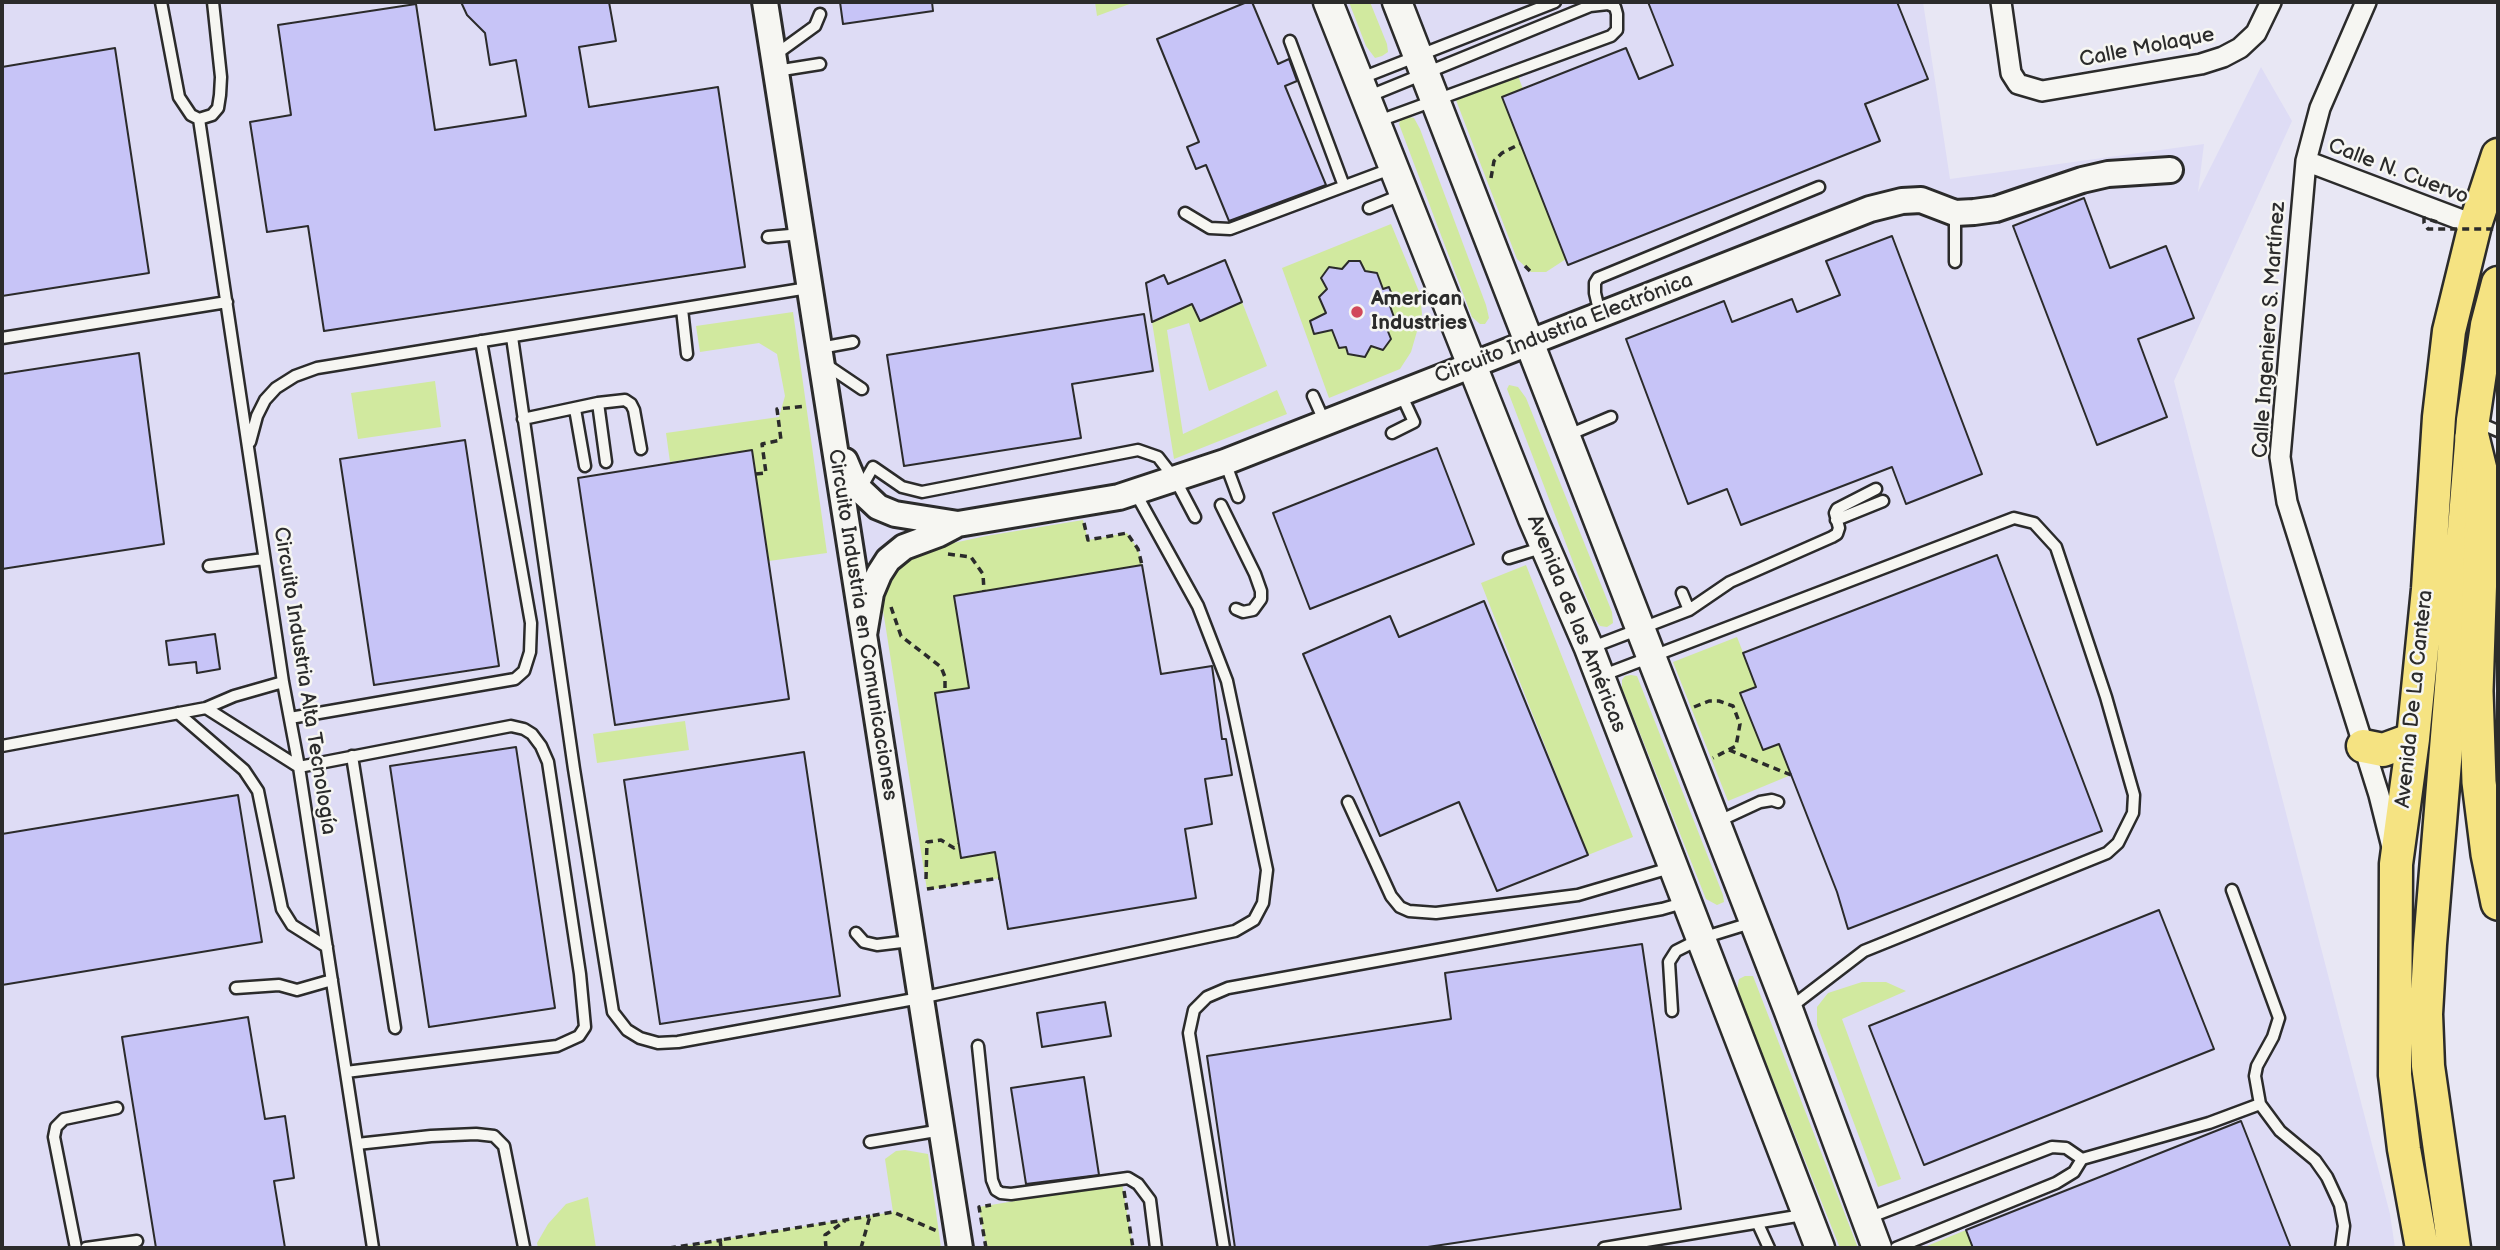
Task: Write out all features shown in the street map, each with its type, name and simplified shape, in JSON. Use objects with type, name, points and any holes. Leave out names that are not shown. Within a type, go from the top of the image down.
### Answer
[{"type":"highway","points":[[2481,429],[2483,482],[2476,691],[2479,782],[2488,854],[2498,903]]},
{"type":"main road","name":"Avenida de las Américas","points":[[1328,2],[1545,546],[1590,648],[1820,1248]]},
{"type":"main road","points":[[1397,2],[1788,1009],[1877,1248]]},
{"type":"main road","name":"Avenida De La Cantera","points":[[2422,1248],[2404,1149],[2396,1075],[2396,864],[2413,738],[2428,589],[2449,331],[2487,227],[2498,155]]},
{"type":"main road","name":"Avenida De La Cantera","points":[[2454,1247],[2428,1066],[2427,1014],[2434,881],[2481,429],[2487,325],[2498,284]]},
{"type":"main road","points":[[2363,746],[2384,750],[2413,738]]},
{"type":"street","name":"Circuito Industria en Comunicaciones","points":[[765,2],[960,1248]]},
{"type":"street","name":"Calle Molaque","points":[[2001,2],[2011,73],[2018,84],[2042,91],[2201,64],[2223,57],[2241,48],[2256,33],[2272,2]]},
{"type":"street","name":"Calle Ingeniero S. Martínez","points":[[2366,2],[2320,108],[2306,161],[2280,457],[2287,502],[2379,795],[2396,864]]},
{"type":"street","name":"Calle N. Cuervo","points":[[2306,161],[2487,227]]},
{"type":"street","name":"Circuito Industria Electrónica","points":[[864,635],[872,593],[888,560],[904,547],[958,524],[1119,497],[1225,462],[1870,209],[1902,201],[1921,200],[1955,213],[1996,209],[2108,174],[2171,170]]},
{"type":"street","name":"Circuito Industria Electrónica","points":[[830,417],[853,480],[860,491],[878,507],[895,514],[958,524]]},
{"type":"lane","points":[[161,2],[179,97],[191,116],[199,119],[212,115],[218,108],[220,95],[221,77],[213,2]]},
{"type":"lane","points":[[1367,99],[1422,64],[1555,2]]},
{"type":"lane","points":[[1608,4],[1615,7],[1617,30],[1611,36],[1436,99],[1367,99],[1422,64],[1590,6],[1608,4]]},
{"type":"lane","points":[[774,64],[815,26],[820,14]]},
{"type":"lane","points":[[1290,41],[1345,186]]},
{"type":"lane","points":[[774,64],[820,64]]},
{"type":"lane","name":"Circuito Industria Alta Tecnología","points":[[199,119],[282,682],[299,766],[373,1248]]},
{"type":"lane","points":[[1185,213],[1210,228],[1230,229],[1345,186],[1399,181]]},
{"type":"lane","points":[[1369,208],[1399,181]]},
{"type":"lane","points":[[1600,315],[1595,293],[1598,278],[1819,187]]},
{"type":"lane","points":[[1955,213],[1955,262]]},
{"type":"lane","points":[[768,237],[802,234]]},
{"type":"lane","points":[[249,446],[257,416],[265,400],[276,388],[295,376],[317,368],[810,288]]},
{"type":"lane","points":[[2,338],[227,302]]},
{"type":"lane","points":[[682,309],[687,354]]},
{"type":"lane","points":[[512,337],[572,756],[613,1012],[626,1030],[640,1038],[657,1042],[678,1042],[920,998],[1235,931],[1254,920],[1263,903],[1267,870],[1227,681],[1198,606],[1135,492]]},
{"type":"lane","points":[[290,718],[515,679],[524,671],[530,652],[531,622],[481,341]]},
{"type":"lane","points":[[820,354],[853,342]]},
{"type":"lane","points":[[820,354],[862,389]]},
{"type":"lane","points":[[1392,433],[1414,422],[1400,393]]},
{"type":"lane","points":[[1313,396],[1325,424]]},
{"type":"lane","points":[[523,419],[625,400],[631,404],[641,449]]},
{"type":"lane","points":[[598,403],[606,462]]},
{"type":"lane","points":[[575,409],[585,466]]},
{"type":"lane","points":[[1566,436],[1611,417]]},
{"type":"lane","points":[[860,491],[873,467],[902,488],[922,492],[1138,450],[1158,457],[1175,479],[1195,517]]},
{"type":"lane","points":[[1225,462],[1238,497]]},
{"type":"lane","points":[[1590,648],[1689,610],[1730,582],[1832,537],[1837,534],[1835,513],[1843,504],[1877,489]]},
{"type":"lane","points":[[1836,520],[1883,501]]},
{"type":"lane","points":[[1221,505],[1261,591],[1261,599],[1253,610],[1244,612],[1236,609]]},
{"type":"lane","points":[[1600,677],[2014,518],[2034,523],[2056,547],[2106,697],[2134,795],[2133,813],[2118,843],[2107,853],[1864,951],[1788,1009]]},
{"type":"lane","points":[[1509,558],[1545,546]]},
{"type":"lane","points":[[209,566],[264,559]]},
{"type":"lane","points":[[1682,593],[1689,610]]},
{"type":"lane","points":[[2,746],[206,708],[234,696],[282,682]]},
{"type":"lane","points":[[206,708],[299,766],[499,726],[524,729],[532,734],[548,762],[586,1027],[579,1036],[558,1046],[346,1072]]},
{"type":"lane","points":[[178,713],[244,770],[253,782],[258,791],[282,909],[292,925],[327,947]]},
{"type":"lane","points":[[352,756],[395,1028]]},
{"type":"lane","points":[[1348,802],[1391,896],[1409,911],[1436,914],[1578,895],[1674,867]]},
{"type":"lane","points":[[1715,822],[1760,802],[1778,802]]},
{"type":"lane","points":[[2232,890],[2279,1018],[2273,1037],[2257,1066],[2255,1076],[2260,1104],[2280,1131],[2315,1160],[2327,1177],[2340,1205],[2344,1226],[2341,1248]]},
{"type":"lane","points":[[1224,1248],[1189,1033],[1194,1010],[1207,996],[1228,988],[1662,909],[1687,902]]},
{"type":"lane","points":[[1672,1011],[1669,962],[1676,951],[1702,938],[1754,922]]},
{"type":"lane","points":[[856,933],[864,942],[877,945],[911,941]]},
{"type":"lane","points":[[236,988],[279,985],[297,990],[332,979]]},
{"type":"lane","points":[[978,1046],[992,1180],[996,1190],[1001,1194],[1011,1194],[1128,1178],[1145,1191],[1150,1200],[1156,1248]]},
{"type":"lane","points":[[1896,1248],[2056,1183],[2074,1172],[2081,1159],[2210,1123],[2260,1104]]},
{"type":"lane","points":[[76,1248],[54,1137],[56,1127],[64,1119],[117,1108]]},
{"type":"lane","points":[[870,1142],[942,1130]]},
{"type":"lane","points":[[357,1144],[430,1136],[494,1136],[504,1146],[524,1247]]},
{"type":"lane","points":[[1865,1219],[2052,1147],[2066,1148],[2081,1159]]},
{"type":"lane","points":[[1604,1248],[1807,1215]]},
{"type":"lane","points":[[1758,1224],[1769,1248]]},
{"type":"lane","points":[[86,1248],[137,1241]]},
{"type":"path","points":[[1489,187],[1494,161],[1502,153],[1520,144]]},
{"type":"path","points":[[2437,222],[2424,218],[2428,229],[2487,227]]},
{"type":"path","points":[[756,474],[766,473],[762,444],[781,440],[777,409],[806,405]]},
{"type":"path","points":[[1083,520],[1088,540],[1127,533],[1138,549],[1142,565]]},
{"type":"path","points":[[943,555],[971,557],[983,574],[984,591]]},
{"type":"path","points":[[891,604],[901,636],[941,667],[945,677],[945,692]]},
{"type":"path","points":[[1691,708],[1709,701],[1733,706],[1740,724],[1736,746],[1711,759]]},
{"type":"path","points":[[1728,750],[1791,775]]},
{"type":"path","points":[[927,890],[927,842],[941,840],[954,848],[959,844]]},
{"type":"path","points":[[921,852],[927,890]]},
{"type":"path","points":[[927,890],[1000,878]]},
{"type":"path","points":[[979,1207],[986,1248]]},
{"type":"path","points":[[669,1248],[894,1212],[939,1231]]},
{"type":"path","points":[[860,1248],[870,1216]]},
{"type":"path","points":[[827,1248],[825,1235],[847,1220]]},
{"type":"path","points":[[721,1248],[720,1240],[725,1239]]},
{"type":"shaded area","points":[[2,2],[1923,2],[1950,179],[2204,144],[2198,192],[2261,67],[2292,121],[2174,381],[2390,1214],[2395,1248],[2,1248]]},
{"type":"green space","points":[[1095,2],[1135,2],[1097,16]]},
{"type":"green space","points":[[1349,2],[1370,2],[1388,52],[1375,58],[1366,46]]},
{"type":"green space","points":[[1518,76],[1523,89],[1502,98],[1566,259],[1546,272],[1531,272],[1517,259],[1456,100]]},
{"type":"green space","points":[[1405,116],[1414,118],[1420,129],[1486,305],[1489,318],[1485,324],[1480,324],[1472,317],[1399,124]]},
{"type":"green space","points":[[1391,224],[1420,294],[1422,314],[1411,352],[1400,369],[1329,398],[1282,268]]},
{"type":"green space","points":[[1242,302],[1267,366],[1209,391],[1189,323],[1167,330],[1183,434],[1277,390],[1287,414],[1174,459],[1152,322],[1192,304]]},
{"type":"green space","points":[[793,312],[827,553],[769,561],[752,450],[670,462],[666,433],[779,417],[785,396],[777,354],[759,343],[700,352],[696,326]]},
{"type":"green space","points":[[435,381],[441,427],[358,439],[351,393]]},
{"type":"green space","points":[[1509,385],[1518,387],[1526,398],[1612,612],[1613,623],[1607,627],[1600,626],[1594,617],[1507,389]]},
{"type":"green space","points":[[1083,520],[1088,540],[1127,533],[1138,549],[1142,565],[954,596],[969,688],[936,693],[995,852],[1000,878],[927,890],[883,610],[885,592],[892,572],[908,557],[925,549]]},
{"type":"green space","points":[[1526,565],[1633,837],[1588,855],[1481,583]]},
{"type":"green space","points":[[1737,637],[1791,775],[1728,801],[1673,662]]},
{"type":"green space","points":[[1631,675],[1637,676],[1723,895],[1724,902],[1717,905],[1706,899],[1622,688],[1622,680]]},
{"type":"green space","points":[[685,721],[689,750],[597,763],[593,734]]},
{"type":"green space","points":[[1753,976],[1858,1248],[1840,1248],[1737,990],[1739,979]]},
{"type":"green space","points":[[1862,982],[1886,982],[1906,991],[1842,1019],[1901,1179],[1878,1187],[1817,1025],[1817,1007],[1828,993]]},
{"type":"green space","points":[[896,1151],[928,1154],[941,1248],[670,1248],[893,1212],[885,1159]]},
{"type":"green space","points":[[1122,1183],[1133,1248],[986,1248],[979,1207]]},
{"type":"green space","points":[[588,1197],[596,1248],[538,1248],[537,1243],[548,1224],[566,1204]]},
{"type":"green space","points":[[1966,1230],[1973,1248],[1922,1248]]},
{"type":"building","points":[[461,2],[609,2],[616,41],[579,47],[589,107],[718,87],[745,267],[324,331],[308,226],[267,232],[250,122],[291,115],[278,25],[416,4],[435,130],[526,116],[516,60],[490,65],[485,33],[467,15]]},
{"type":"building","points":[[840,2],[932,2],[933,11],[843,24]]},
{"type":"building","points":[[1252,2],[1278,64],[1289,59],[1297,81],[1285,86],[1326,185],[1229,221],[1206,165],[1196,169],[1187,147],[1199,142],[1157,39]]},
{"type":"building","points":[[1648,2],[1897,2],[1928,79],[1865,104],[1880,141],[1568,265],[1502,97],[1626,48],[1639,79],[1673,65]]},
{"type":"building","points":[[115,48],[149,273],[2,296],[2,67]]},
{"type":"building","points":[[2084,198],[2110,268],[2166,246],[2194,318],[2138,339],[2167,417],[2097,445],[2013,226]]},
{"type":"building","points":[[1892,236],[1982,474],[1906,504],[1892,467],[1741,525],[1727,489],[1688,504],[1626,339],[1724,301],[1732,322],[1792,299],[1797,312],[1840,295],[1826,261]]},
{"type":"building","points":[[1225,260],[1242,302],[1200,321],[1192,304],[1152,322],[1146,283],[1164,275],[1168,284]]},
{"type":"building","name":"American Industries","points":[[1349,261],[1360,261],[1365,271],[1377,273],[1383,289],[1389,287],[1395,303],[1390,306],[1395,320],[1387,329],[1391,339],[1383,350],[1371,346],[1365,357],[1348,354],[1346,347],[1339,348],[1332,330],[1314,334],[1310,321],[1326,313],[1319,297],[1327,289],[1321,278],[1329,267],[1342,269]]},
{"type":"building","points":[[1144,314],[1153,371],[1072,384],[1081,438],[904,466],[887,355]]},
{"type":"building","points":[[139,353],[164,544],[2,569],[2,374]]},
{"type":"building","points":[[465,440],[499,666],[374,685],[340,459]]},
{"type":"building","points":[[1437,448],[1474,544],[1310,609],[1273,513]]},
{"type":"building","points":[[752,450],[789,699],[615,725],[578,478]]},
{"type":"building","points":[[1997,555],[2102,831],[1848,929],[1837,892],[1779,744],[1763,750],[1740,693],[1756,687],[1743,653]]},
{"type":"building","points":[[1142,565],[1161,674],[1212,666],[1222,739],[1226,739],[1232,775],[1205,779],[1212,824],[1185,829],[1196,898],[1008,929],[995,852],[961,858],[935,693],[969,688],[954,596]]},
{"type":"building","points":[[1484,601],[1588,855],[1497,891],[1459,802],[1380,836],[1303,654],[1390,616],[1399,637]]},
{"type":"building","points":[[215,634],[220,669],[197,673],[196,662],[169,665],[166,641]]},
{"type":"building","points":[[516,747],[555,1008],[429,1027],[390,766]]},
{"type":"building","points":[[804,752],[840,996],[660,1024],[624,780]]},
{"type":"building","points":[[238,795],[262,942],[2,985],[2,834]]},
{"type":"building","points":[[2159,910],[2214,1049],[1924,1165],[1869,1026]]},
{"type":"building","points":[[1642,944],[1681,1209],[1421,1248],[1235,1248],[1207,1056],[1451,1019],[1445,973]]},
{"type":"building","points":[[1105,1002],[1111,1036],[1042,1047],[1037,1013]]},
{"type":"building","points":[[248,1017],[265,1119],[285,1116],[294,1178],[274,1181],[285,1248],[156,1248],[122,1037]]},
{"type":"building","points":[[1084,1077],[1099,1175],[1026,1184],[1011,1088]]},
{"type":"building","points":[[2241,1121],[2291,1248],[1973,1248],[1966,1230]]},
{"type":"place","name":"American Industries","points":[[1357,312]]}]
